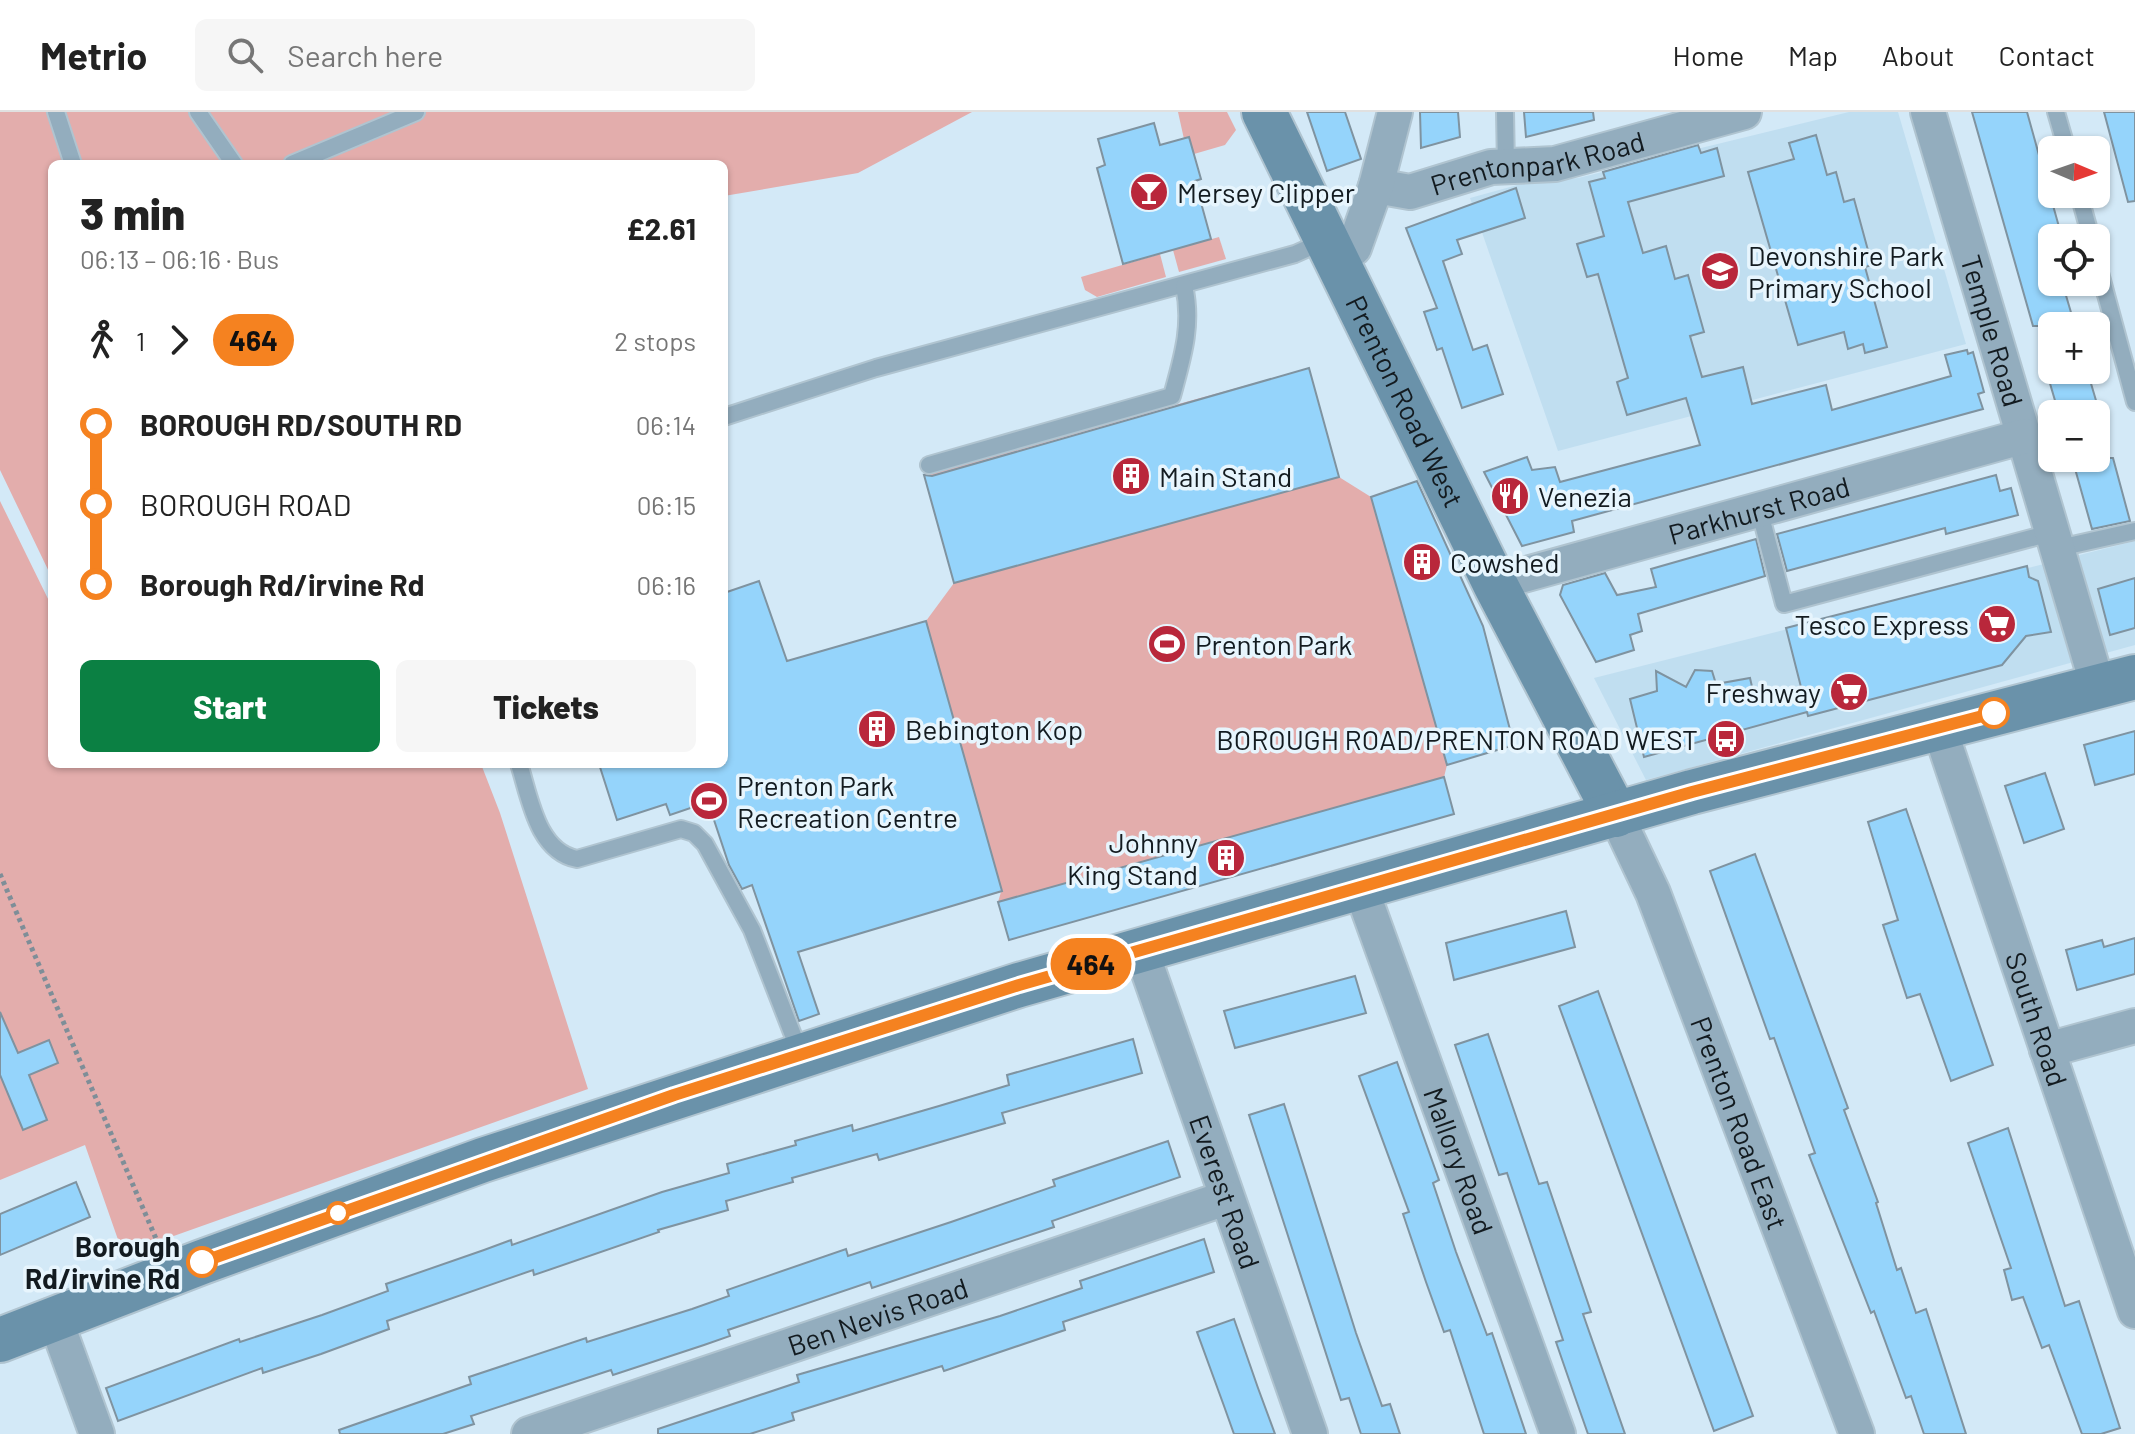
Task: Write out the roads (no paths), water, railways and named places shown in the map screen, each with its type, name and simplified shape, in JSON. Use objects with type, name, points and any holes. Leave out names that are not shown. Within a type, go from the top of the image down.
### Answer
[{"type":"street","name":"Prenton Road West","points":[[1264,112],[1496,586],[1616,815]]},
{"type":"street","points":[[1332,250],[1354,248],[1376,186],[1395,112]]},
{"type":"street","name":"Prentonpark Road","points":[[1376,186],[1410,192],[1478,170],[1555,164],[1744,112]]},
{"type":"street","name":"Temple Road","points":[[1928,112],[2057,540],[2117,682]]},
{"type":"street","name":"Parkhurst Road","points":[[1496,586],[1516,577],[2025,436]]},
{"type":"street","points":[[0,1340],[483,1160],[800,1055],[1360,886],[1939,727],[2117,682]]},
{"type":"street","name":"South Road","points":[[1939,727],[2135,1311]]},
{"type":"street","name":"Prenton Road East","points":[[1616,815],[1653,893],[1857,1434]]},
{"type":"street","name":"Mallory Road","points":[[1360,886],[1558,1434]]},
{"type":"street","name":"Everest Road","points":[[1141,950],[1310,1434]]},
{"type":"street","points":[[2047,1050],[2135,1026]]},
{"type":"street","name":"Ben Nevis Road","points":[[529,1434],[1226,1198]]},
{"type":"street","points":[[55,1319],[97,1434]]},
{"type":"lane","points":[[56,112],[72,160]]},
{"type":"lane","points":[[198,112],[231,160]]},
{"type":"lane","points":[[302,160],[416,112]]},
{"type":"lane","points":[[1505,112],[1506,167]]},
{"type":"lane","points":[[2056,112],[2063,136]]},
{"type":"lane","points":[[728,416],[876,368],[1295,254],[1332,250]]},
{"type":"lane","points":[[929,465],[1172,396],[1186,343],[1189,307],[1184,286]]},
{"type":"lane","points":[[2106,296],[2135,402]]},
{"type":"lane","points":[[1759,509],[1784,604],[2057,540],[2135,531]]},
{"type":"lane","points":[[520,768],[543,832],[563,856],[577,859],[681,829],[694,833],[705,844],[752,930],[800,1055]]},
{"type":"place","name":"Mersey Clipper","points":[[1149,192]]},
{"type":"place","name":"Devonshire Park Primary School","points":[[1720,271]]},
{"type":"place","name":"Main Stand","points":[[1131,476]]},
{"type":"place","name":"Venezia","points":[[1510,496]]},
{"type":"place","name":"Cowshed","points":[[1422,562]]},
{"type":"place","name":"Tesco Express","points":[[1997,624]]},
{"type":"place","name":"Prenton Park","points":[[1167,644]]},
{"type":"place","name":"Freshway","points":[[1849,692]]},
{"type":"place","name":"Bebington Kop","points":[[877,729]]},
{"type":"place","name":"BOROUGH ROAD/PRENTON ROAD WEST","points":[[1726,739]]},
{"type":"place","name":"Prenton Park Recreation Centre","points":[[709,801]]},
{"type":"place","name":"Johnny King Stand","points":[[1226,858]]},
{"type":"place","name":"Borough Rd/irvine Rd","points":[[202,1262]]}]
